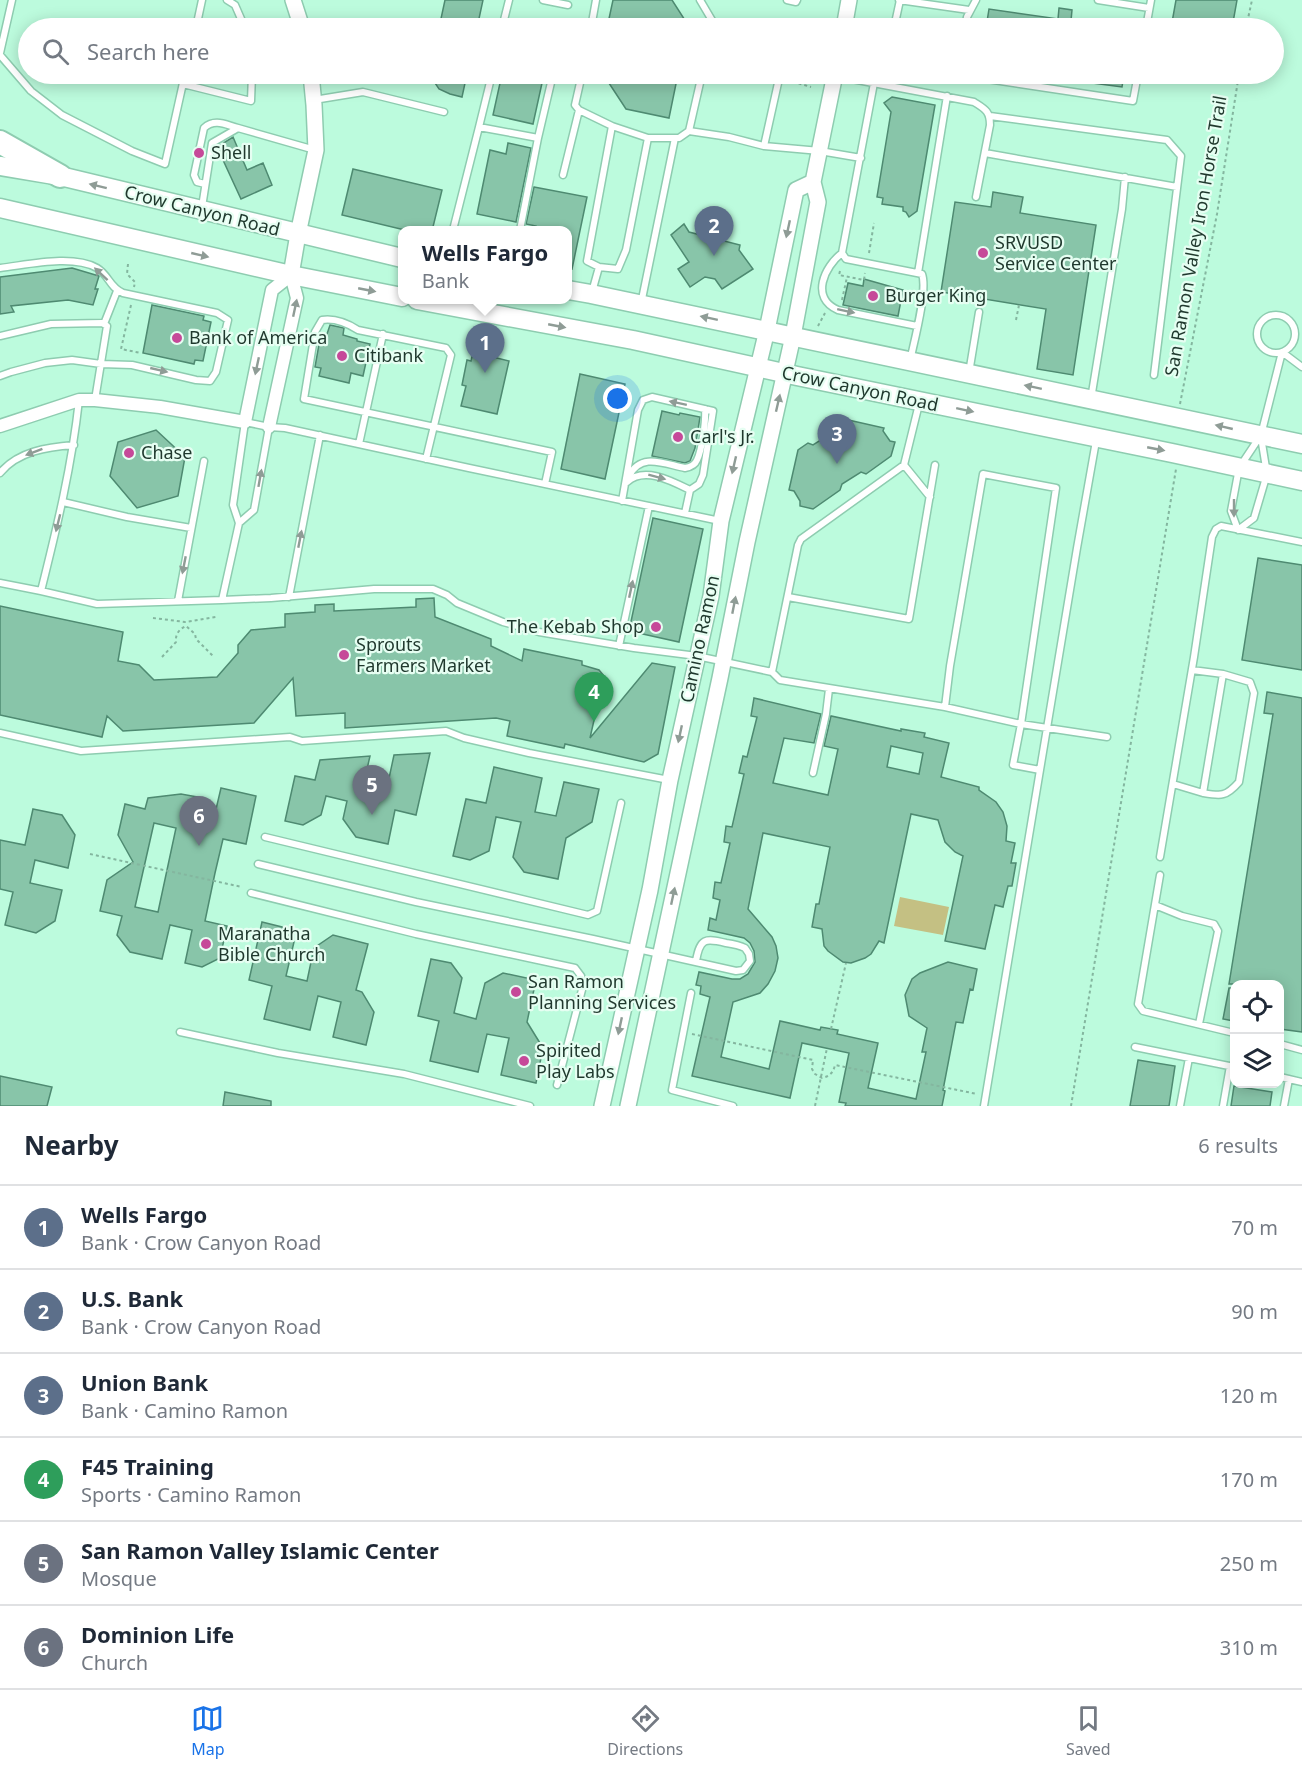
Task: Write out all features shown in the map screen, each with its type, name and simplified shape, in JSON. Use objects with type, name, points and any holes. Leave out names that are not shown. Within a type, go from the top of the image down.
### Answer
[{"type":"highway","points":[[0,142],[60,176]]},
{"type":"main road","name":"Crow Canyon Road","points":[[0,166],[60,176],[398,257]]},
{"type":"main road","points":[[0,208],[291,275],[398,296]]},
{"type":"main road","name":"Crow Canyon Road","points":[[572,291],[1091,399],[1180,410],[1261,435],[1302,444]]},
{"type":"main road","name":"Crow Canyon Road","points":[[439,304],[633,340],[784,374],[959,408],[1302,481]]},
{"type":"street","points":[[293,0],[299,18]]},
{"type":"street","points":[[845,18],[849,0]]},
{"type":"street","points":[[269,426],[297,298],[291,275],[316,150],[312,84]]},
{"type":"street","name":"Camino Ramon","points":[[628,1106],[747,542],[793,336],[818,202],[813,182],[833,84]]},
{"type":"street","name":"Camino Ramon","points":[[602,1106],[711,596],[721,521],[796,190],[813,182]]},
{"type":"street","points":[[0,426],[79,400],[160,407],[245,422],[272,290],[291,275]]},
{"type":"lane","points":[[12,0],[0,54],[18,75]]},
{"type":"lane","points":[[198,18],[202,0]]},
{"type":"lane","points":[[227,0],[235,5],[241,18]]},
{"type":"lane","points":[[504,18],[509,0]]},
{"type":"lane","points":[[543,0],[568,5]]},
{"type":"lane","points":[[593,18],[596,0]]},
{"type":"lane","points":[[700,0],[709,18]]},
{"type":"lane","points":[[787,0],[796,2],[797,0]]},
{"type":"lane","points":[[896,18],[899,0],[969,10]]},
{"type":"lane","points":[[967,18],[969,10],[976,0]]},
{"type":"lane","points":[[1098,0],[1149,8]]},
{"type":"lane","points":[[1148,18],[1151,0]]},
{"type":"lane","points":[[25,84],[62,115],[132,151],[165,164],[183,84],[251,101],[252,84]]},
{"type":"lane","points":[[454,226],[490,84]]},
{"type":"lane","points":[[521,226],[551,84]]},
{"type":"lane","points":[[580,84],[575,105],[579,110],[612,126],[648,138],[679,138],[689,131],[700,84]]},
{"type":"lane","points":[[764,146],[778,84]]},
{"type":"lane","points":[[874,84],[842,253],[834,260],[824,280],[822,293],[826,303],[838,310],[918,326]]},
{"type":"lane","points":[[880,84],[974,102],[984,108],[990,116],[990,125],[976,197]]},
{"type":"lane","points":[[1022,84],[1133,101],[1136,84]]},
{"type":"lane","points":[[314,100],[363,92],[444,112]]},
{"type":"lane","points":[[918,273],[947,96]]},
{"type":"lane","points":[[563,175],[579,110]]},
{"type":"lane","points":[[990,116],[1167,140],[1181,156],[1154,375]]},
{"type":"lane","points":[[205,184],[197,182],[194,175],[204,128],[209,123],[217,122],[316,150]]},
{"type":"lane","points":[[612,126],[587,261],[600,267],[618,269],[626,250],[648,138]]},
{"type":"lane","points":[[479,127],[538,138]]},
{"type":"lane","points":[[201,211],[212,142],[238,128]]},
{"type":"lane","points":[[689,131],[729,137],[764,146],[820,151],[861,158]]},
{"type":"lane","points":[[641,304],[675,138]]},
{"type":"lane","points":[[985,153],[1177,187]]},
{"type":"lane","points":[[1091,399],[1122,209],[1125,177]]},
{"type":"lane","points":[[842,253],[846,259],[922,274],[924,279],[918,326],[910,361]]},
{"type":"lane","points":[[0,268],[62,261],[82,263],[102,272],[117,291],[217,313],[228,320],[216,372],[210,381],[196,381],[132,364],[101,364],[72,360],[45,363],[0,376]]},
{"type":"lane","points":[[591,294],[600,267]]},
{"type":"lane","points":[[104,324],[117,291]]},
{"type":"lane","points":[[969,374],[979,312]]},
{"type":"lane","points":[[1238,530],[1231,511],[1239,468],[1261,435],[1282,352],[1292,345],[1295,339],[1294,326],[1286,317],[1274,315],[1263,320],[1259,325],[1257,337],[1260,344],[1269,352],[1282,352],[1302,367]]},
{"type":"lane","points":[[426,459],[434,426],[451,354],[446,348],[358,330],[349,324],[330,319],[322,321],[315,332],[304,399],[434,426],[552,452],[545,484]]},
{"type":"lane","points":[[0,336],[51,324],[102,323],[107,326],[95,400]]},
{"type":"lane","points":[[360,444],[383,334]]},
{"type":"lane","points":[[622,501],[638,410],[643,400],[652,397],[713,411],[704,475],[699,484],[690,490],[685,513]]},
{"type":"lane","points":[[41,591],[63,502],[74,445],[79,400]]},
{"type":"lane","points":[[772,672],[801,539],[904,465],[919,402]]},
{"type":"lane","points":[[625,484],[632,471],[641,462],[648,460],[685,468],[691,467],[696,462],[706,419],[705,409]]},
{"type":"lane","points":[[222,600],[239,523],[233,505],[245,422],[320,435],[721,521]]},
{"type":"lane","points":[[239,523],[254,510],[269,426]]},
{"type":"lane","points":[[288,597],[320,435]]},
{"type":"lane","points":[[1238,530],[1254,518],[1267,474],[1261,435]]},
{"type":"lane","points":[[984,1106],[1097,438]]},
{"type":"lane","points":[[0,473],[6,466],[37,450],[74,445]]},
{"type":"lane","points":[[177,601],[204,461]]},
{"type":"lane","points":[[904,465],[930,497]]},
{"type":"lane","points":[[788,597],[909,619],[935,465]]},
{"type":"lane","points":[[625,484],[630,479],[645,474],[673,481],[690,490]]},
{"type":"lane","points":[[945,707],[983,474],[1056,488],[1013,765],[1040,770]]},
{"type":"lane","points":[[63,502],[127,517],[191,528]]},
{"type":"lane","points":[[619,646],[649,506]]},
{"type":"lane","points":[[1160,857],[1212,537],[1216,529],[1221,526],[1302,543]]},
{"type":"lane","points":[[0,583],[98,604],[288,597],[374,589],[433,589],[458,603],[503,622],[539,632],[619,646],[697,656],[772,672],[780,680],[945,707],[1021,724],[1107,737]]},
{"type":"lane","points":[[1173,784],[1221,796],[1231,792],[1239,782],[1254,693],[1250,682],[1223,674],[1192,670]]},
{"type":"lane","points":[[1203,793],[1223,674]]},
{"type":"lane","points":[[813,773],[829,689]]},
{"type":"lane","points":[[0,733],[81,751],[290,737],[302,741],[446,731],[464,738],[529,753],[670,780]]},
{"type":"lane","points":[[265,837],[588,915],[597,911],[621,803]]},
{"type":"lane","points":[[258,864],[416,902],[736,971],[743,970],[750,961],[745,948],[710,939],[704,941],[698,948],[696,961]]},
{"type":"lane","points":[[1160,876],[1138,1004],[1143,1011],[1230,1032]]},
{"type":"lane","points":[[251,893],[416,934],[575,968],[581,976],[583,986],[556,1084]]},
{"type":"lane","points":[[1155,905],[1182,916],[1214,924],[1218,931],[1199,1024]]},
{"type":"lane","points":[[691,993],[672,1090],[733,1106]]},
{"type":"lane","points":[[180,1032],[278,1053],[404,1074],[530,1106]]},
{"type":"lane","points":[[1284,1045],[1302,1050]]},
{"type":"lane","points":[[1135,1047],[1230,1067]]},
{"type":"lane","points":[[1180,1106],[1189,1058]]},
{"type":"lane","points":[[1223,1106],[1230,1076]]},
{"type":"lane","points":[[1284,1077],[1302,1082]]},
{"type":"lane","points":[[1284,1106],[1289,1078]]},
{"type":"path","points":[[1248,18],[1252,0]]},
{"type":"path","name":"San Ramon Valley Iron Horse Trail","points":[[1180,410],[1237,84]]},
{"type":"path","points":[[868,263],[874,224]]},
{"type":"path","points":[[128,264],[127,274],[135,282],[134,287]]},
{"type":"path","points":[[131,305],[121,349],[141,353]]},
{"type":"path","points":[[1016,320],[1019,305]]},
{"type":"path","points":[[1071,1106],[1177,454]]},
{"type":"path","points":[[153,618],[185,622],[216,617]]},
{"type":"path","points":[[185,622],[195,634],[196,639],[213,656]]},
{"type":"path","points":[[162,657],[176,642],[181,628],[186,626]]},
{"type":"path","points":[[90,854],[241,887]]},
{"type":"path","points":[[831,1029],[846,963]]},
{"type":"path","points":[[683,1032],[813,1060],[812,1069],[822,1078],[833,1072],[835,1065],[986,1096]]},
{"type":"path","points":[[815,1106],[827,1048]]},
{"type":"shaded area","points":[[900,897],[949,907],[943,935],[894,926]]},
{"type":"building","points":[[445,0],[483,0],[479,18],[441,18]]},
{"type":"building","points":[[613,0],[672,0],[684,18],[609,18]]},
{"type":"building","points":[[1176,0],[1237,0],[1234,18],[1173,18]]},
{"type":"building","points":[[1059,8],[1072,10],[1071,18],[1058,18]]},
{"type":"building","points":[[989,9],[1051,18],[988,18]]},
{"type":"building","points":[[436,84],[465,84],[462,97],[439,89]]},
{"type":"building","points":[[500,84],[542,84],[533,124],[493,115]]},
{"type":"building","points":[[610,84],[676,84],[669,118],[626,109]]},
{"type":"building","points":[[1100,84],[1122,84],[1122,87]]},
{"type":"building","points":[[892,97],[935,105],[917,211],[909,217],[903,211],[903,207],[882,204],[883,198],[877,197],[891,112],[884,103]]},
{"type":"building","points":[[233,137],[247,170],[263,163],[272,185],[241,199],[217,147]]},
{"type":"building","points":[[508,143],[531,148],[516,222],[477,214],[490,150],[506,154]]},
{"type":"building","points":[[353,169],[442,190],[433,226],[398,226],[398,228],[342,215]]},
{"type":"building","points":[[534,187],[587,197],[572,269],[572,226],[526,224]]},
{"type":"building","points":[[993,192],[1023,197],[1020,213],[1096,225],[1073,375],[1037,369],[1046,309],[941,292],[955,202],[991,207]]},
{"type":"building","points":[[684,224],[689,232],[740,245],[739,250],[753,269],[722,289],[715,279],[705,277],[690,287],[678,269],[689,262],[671,235]]},
{"type":"building","points":[[72,268],[99,276],[93,305],[68,300],[11,306],[14,312],[0,314],[0,277]]},
{"type":"building","name":"Burger King","points":[[864,279],[903,290],[898,316],[843,305],[848,283],[863,286]]},
{"type":"building","name":"Bank of America","points":[[152,305],[204,316],[203,320],[211,322],[203,361],[195,360],[194,364],[143,353]]},
{"type":"building","name":"Citibank","points":[[330,325],[344,328],[343,335],[370,344],[363,376],[351,373],[349,383],[319,376],[321,368],[315,367],[321,333],[327,334]]},
{"type":"building","points":[[473,352],[509,361],[497,414],[461,406],[466,386],[462,385],[467,360],[471,361]]},
{"type":"building","points":[[580,374],[625,384],[605,479],[561,469]]},
{"type":"building","name":"Carl's Jr.","points":[[662,411],[700,417],[695,448],[690,461],[685,463],[652,456]]},
{"type":"building","points":[[844,419],[884,428],[883,431],[890,441],[895,442],[891,456],[866,474],[861,472],[842,484],[840,490],[813,509],[800,506],[800,501],[794,491],[789,490],[798,450],[808,443],[813,445],[832,433],[833,427]]},
{"type":"building","points":[[156,430],[185,457],[178,496],[137,508],[110,476],[118,442]]},
{"type":"building","points":[[653,518],[703,529],[679,642],[629,631]]},
{"type":"building","points":[[1258,558],[1302,565],[1302,670],[1242,660]]},
{"type":"building","points":[[434,598],[435,617],[491,639],[491,646],[522,661],[524,649],[582,661],[582,665],[599,670],[604,676],[590,738],[652,663],[675,667],[658,754],[644,762],[565,744],[564,748],[507,736],[510,721],[496,718],[345,728],[345,713],[296,716],[293,678],[254,723],[123,731],[107,716],[102,737],[0,715],[0,606],[123,632],[118,661],[139,665],[154,680],[217,677],[238,653],[238,645],[251,630],[285,627],[285,614],[315,612],[315,605],[334,604],[334,611],[416,607],[416,599]]},
{"type":"building","points":[[1267,692],[1302,698],[1302,1032],[1284,1030],[1284,980],[1230,980],[1229,984],[1273,714],[1264,713]]},
{"type":"building","points":[[754,698],[821,714],[814,743],[784,738],[773,783],[828,795],[838,749],[824,746],[831,716],[901,731],[901,729],[925,733],[924,737],[949,743],[941,777],[979,787],[979,790],[996,802],[1003,812],[1007,826],[1006,841],[1015,843],[1011,863],[1016,863],[1012,886],[1008,886],[1003,907],[995,905],[985,949],[945,941],[963,856],[945,842],[938,820],[911,814],[884,943],[879,941],[871,954],[851,963],[843,962],[828,951],[824,946],[822,929],[812,927],[830,847],[763,833],[748,909],[772,937],[778,958],[775,971],[760,993],[733,1002],[721,1057],[769,1069],[780,1021],[820,1030],[821,1027],[838,1030],[837,1034],[878,1043],[868,1088],[916,1099],[926,1052],[922,1052],[927,1028],[909,1016],[905,995],[912,979],[920,973],[948,962],[977,969],[963,1023],[956,1022],[942,1106],[845,1106],[846,1103],[839,1102],[849,1053],[802,1043],[790,1098],[692,1076],[710,997],[700,994],[701,986],[696,985],[699,972],[740,979],[748,974],[755,962],[754,951],[744,938],[708,930],[710,918],[716,920],[720,900],[713,898],[715,882],[721,883],[730,843],[724,842],[726,826],[732,827],[744,774],[739,773],[743,756],[747,757],[757,717],[751,716]],"holes":[[[891,746],[923,753],[919,774],[887,767]]]},
{"type":"building","points":[[430,753],[416,815],[395,810],[388,844],[356,837],[343,819],[347,801],[326,796],[321,815],[303,825],[285,821],[295,776],[315,780],[320,760],[370,756],[362,791],[385,797],[394,755]]},
{"type":"building","points":[[494,767],[542,778],[535,812],[556,816],[564,782],[599,789],[592,822],[566,838],[558,879],[524,872],[513,857],[521,822],[496,817],[489,851],[470,860],[453,856],[466,799],[486,803]]},
{"type":"building","points":[[221,788],[256,796],[246,844],[223,839],[215,873],[205,921],[227,926],[220,958],[202,967],[185,963],[192,930],[170,925],[162,959],[130,952],[117,935],[122,916],[100,911],[107,880],[133,862],[118,835],[125,804],[145,809],[148,798],[181,794],[198,797],[194,818],[213,822]],"holes":[[[154,823],[176,828],[158,912],[135,907]]]},
{"type":"building","points":[[33,809],[62,815],[75,835],[68,868],[35,860],[30,883],[62,890],[55,921],[36,933],[5,925],[13,892],[0,889],[0,840],[25,845]]},
{"type":"building","points":[[262,922],[282,927],[294,942],[286,976],[307,981],[314,948],[333,935],[368,944],[356,990],[362,992],[374,1012],[366,1045],[333,1037],[341,1002],[318,996],[310,1030],[264,1019],[272,986],[249,980]]},
{"type":"building","points":[[431,959],[451,963],[462,978],[454,1013],[476,1019],[485,983],[503,973],[536,980],[527,1022],[543,1048],[536,1083],[501,1075],[509,1038],[487,1034],[478,1072],[430,1061],[439,1021],[418,1016]]},
{"type":"building","points":[[1229,988],[1230,988],[1230,1020],[1223,1019]]},
{"type":"building","points":[[1138,1060],[1175,1066],[1169,1106],[1130,1106]]},
{"type":"building","points":[[0,1076],[52,1087],[47,1106],[0,1106]]},
{"type":"building","points":[[1234,1088],[1272,1092],[1270,1106],[1231,1106]]},
{"type":"building","points":[[225,1092],[271,1101],[271,1106],[223,1106]]},
{"type":"place","name":"Shell","points":[[199,153]]},
{"type":"place","name":"SRVUSD Service Center","points":[[983,253]]},
{"type":"place","name":"U.S. Bank","points":[[714,256]]},
{"type":"place","name":"Burger King","points":[[873,296]]},
{"type":"place","name":"Bank of America","points":[[177,338]]},
{"type":"place","name":"Citibank","points":[[342,356]]},
{"type":"place","name":"Wells Fargo","points":[[485,373]]},
{"type":"place","name":"Carl's Jr.","points":[[678,437]]},
{"type":"place","name":"Chase","points":[[129,453]]},
{"type":"place","name":"Union Bank","points":[[837,464]]},
{"type":"place","name":"The Kebab Shop","points":[[656,627]]},
{"type":"place","name":"Sprouts Farmers Market","points":[[344,655]]},
{"type":"place","name":"F45 Training","points":[[594,722]]},
{"type":"place","name":"San Ramon Valley Islamic Center","points":[[372,815]]},
{"type":"place","name":"Dominion Life","points":[[199,846]]},
{"type":"place","name":"Maranatha Bible Church","points":[[206,944]]},
{"type":"place","name":"San Ramon Planning Services","points":[[516,992]]},
{"type":"place","name":"Spirited Play Labs","points":[[524,1061]]}]
